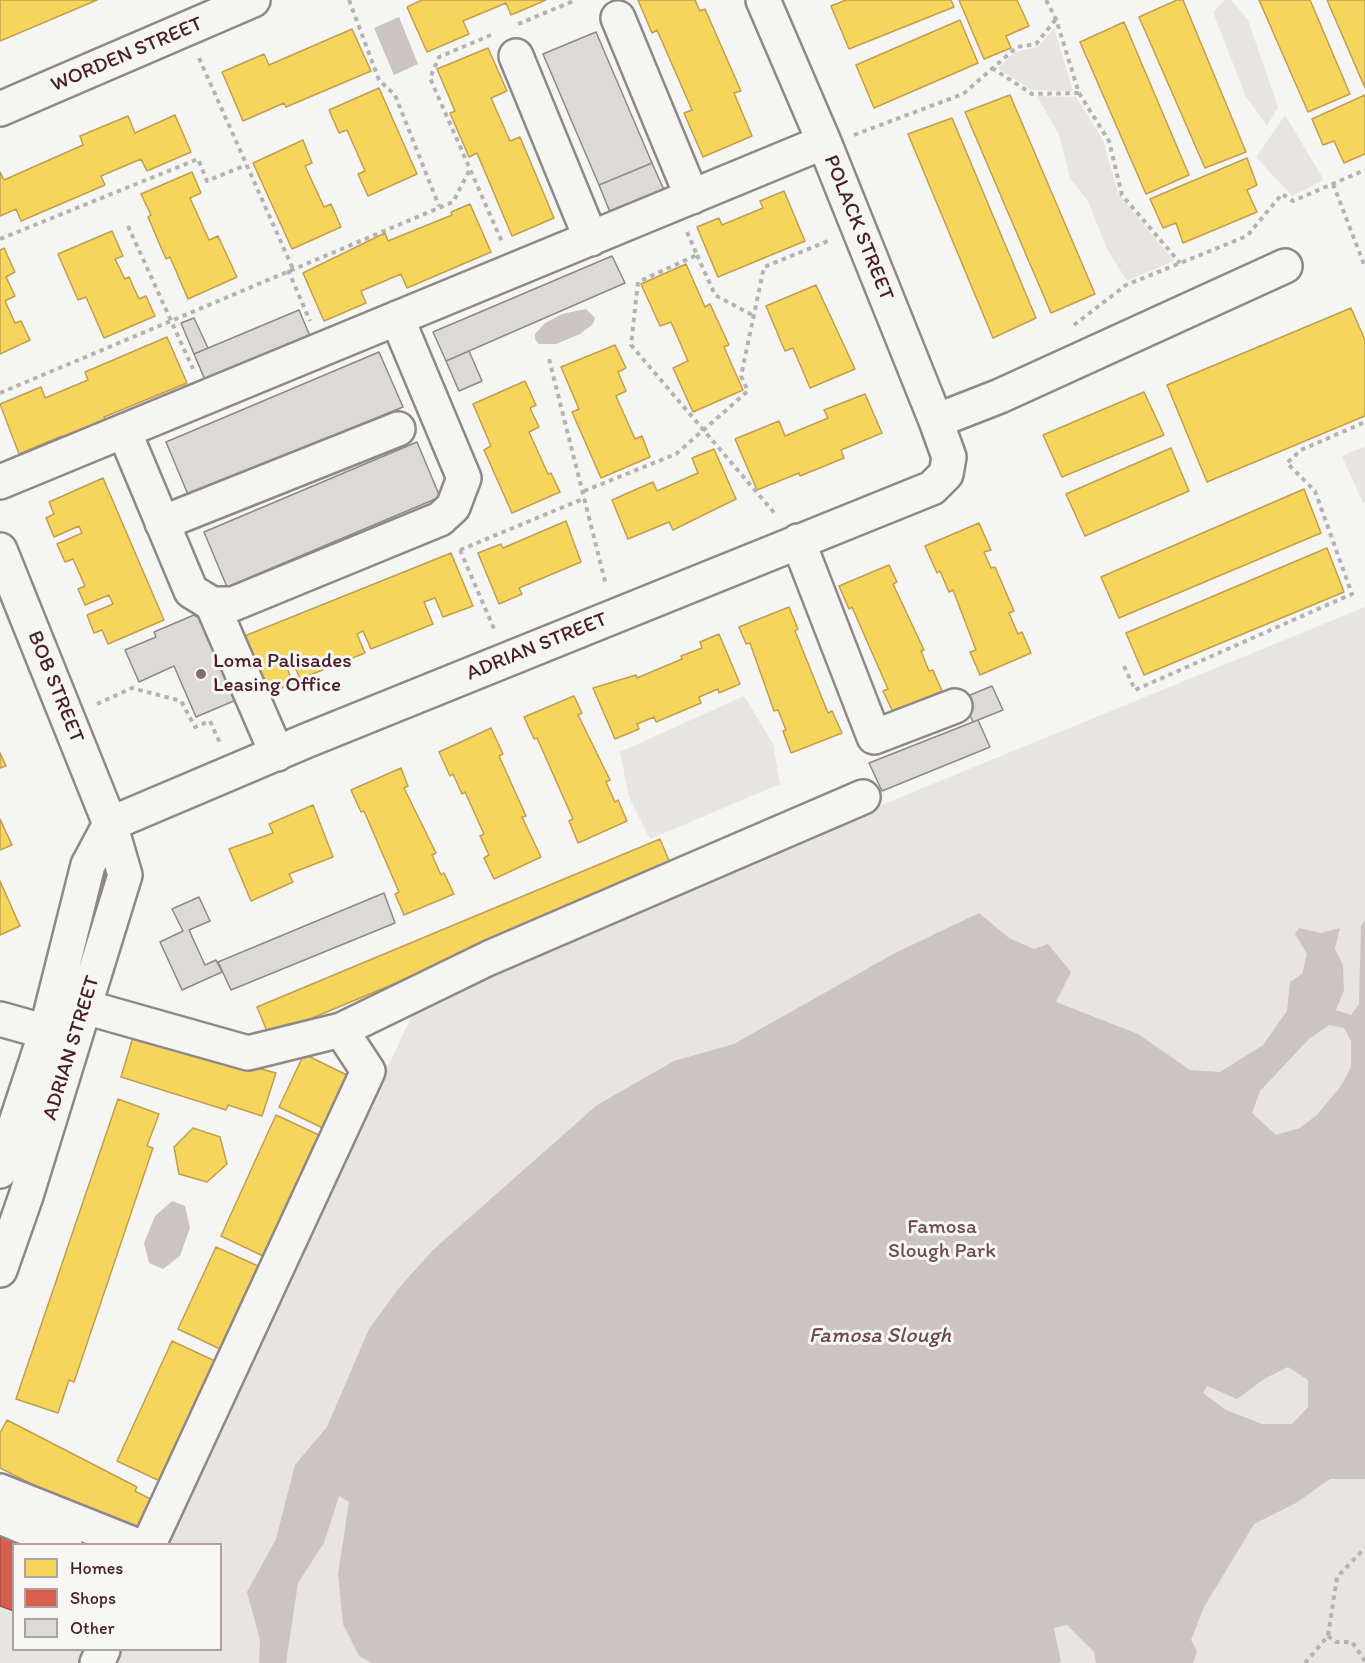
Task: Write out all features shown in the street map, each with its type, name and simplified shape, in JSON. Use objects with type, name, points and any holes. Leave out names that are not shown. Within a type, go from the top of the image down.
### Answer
[{"type":"street","name":"WORDEN STREET","points":[[0,109],[253,0]]},
{"type":"street","name":"POLACK STREET","points":[[763,0],[838,139],[949,457]]},
{"type":"street","points":[[618,18],[683,200]]},
{"type":"street","points":[[507,39],[591,239]]},
{"type":"street","points":[[0,482],[683,200],[838,139]]},
{"type":"street","points":[[936,421],[1010,391],[1285,266]]},
{"type":"street","points":[[124,431],[191,591],[213,603],[233,604],[443,516],[453,507],[464,478],[397,318]]},
{"type":"street","points":[[162,523],[398,429]]},
{"type":"street","name":"ADRIAN STREET","points":[[0,1270],[60,1036],[88,865],[110,824],[932,488],[946,474],[949,457]]},
{"type":"street","points":[[798,541],[874,737],[955,706]]},
{"type":"street","name":"BOB STREET","points":[[0,550],[110,824]]},
{"type":"street","points":[[213,603],[277,754]]},
{"type":"street","points":[[85,1007],[248,1053],[341,1030],[489,958],[864,797]]},
{"type":"street","name":"ADRIAN STREET","points":[[0,1171],[60,1036],[85,1007],[125,875],[110,824]]},
{"type":"street","points":[[0,1019],[60,1036]]},
{"type":"street","points":[[150,1543],[368,1071],[341,1030]]},
{"type":"street","points":[[0,1491],[128,1543]]},
{"type":"street","points":[[0,1517],[61,1543]]},
{"type":"path","points":[[349,0],[379,80],[395,95],[439,206]]},
{"type":"path","points":[[515,270],[430,78],[438,57],[507,39],[576,0]]},
{"type":"path","points":[[1046,0],[1056,20],[1079,93],[1109,141],[1122,195],[1180,263]]},
{"type":"path","points":[[838,139],[963,94],[1017,47],[1036,44],[1056,20]]},
{"type":"path","points":[[198,57],[291,269],[322,349]]},
{"type":"path","points":[[993,68],[1032,94],[1079,93]]},
{"type":"path","points":[[0,239],[198,159],[207,181],[246,165]]},
{"type":"path","points":[[0,393],[453,202],[470,168]]},
{"type":"path","points":[[1065,331],[1126,285],[1247,236],[1282,194],[1293,201],[1365,170]]},
{"type":"path","points":[[1333,184],[1365,267]]},
{"type":"path","points":[[683,200],[697,255],[715,295],[753,316]]},
{"type":"path","points":[[128,226],[173,320],[204,398]]},
{"type":"path","points":[[584,491],[676,454],[748,391],[741,376],[764,267],[828,241]]},
{"type":"path","points":[[697,255],[638,282],[630,345],[776,515]]},
{"type":"path","points":[[549,359],[606,586]]},
{"type":"path","points":[[1124,666],[1135,690],[1352,594],[1315,491],[1287,463],[1301,450],[1365,422]]},
{"type":"path","points":[[460,550],[585,498]]},
{"type":"path","points":[[443,516],[495,632]]},
{"type":"path","points":[[97,704],[132,688],[181,701],[195,727],[210,721],[217,736]]},
{"type":"path","points":[[1305,1663],[1328,1636],[1337,1577],[1365,1548]]},
{"type":"path","points":[[1328,1636],[1336,1642],[1353,1642],[1365,1661]]},
{"type":"shaded area","points":[[0,1494],[132,1543],[12,1543],[12,1651],[120,1651],[114,1663],[0,1663]]},
{"type":"green space","points":[[1225,0],[1231,0],[1248,20],[1278,107],[1267,126],[1246,97],[1213,12]]},
{"type":"green space","points":[[1054,28],[1073,91],[1031,90],[998,68],[1015,52],[1038,47]]},
{"type":"green space","points":[[1037,96],[1076,97],[1103,140],[1118,193],[1174,261],[1127,281],[1107,249],[1088,201],[1070,178],[1059,135]]},
{"type":"green space","points":[[1285,115],[1324,180],[1292,196],[1256,157]]},
{"type":"green space","points":[[1365,446],[1365,502],[1363,503],[1342,456]]},
{"type":"green space","name":"Famosa Slough","points":[[1365,607],[1365,1663],[112,1663],[118,1651],[222,1651],[222,1543],[166,1543],[414,1011],[852,817]]},
{"type":"green space","points":[[744,696],[773,744],[780,784],[650,839],[629,797],[620,752]]},
{"type":"water","points":[[399,17],[418,64],[394,75],[374,28]]},
{"type":"water","points":[[586,309],[595,318],[593,324],[580,334],[556,344],[539,344],[535,339],[535,334],[545,323],[562,314]]},
{"type":"water","name":"Famosa Slough","points":[[979,913],[1009,938],[1034,949],[1048,944],[1071,972],[1056,1002],[1138,1034],[1190,1070],[1220,1072],[1263,1045],[1287,1011],[1290,982],[1302,974],[1307,954],[1295,934],[1299,928],[1321,933],[1340,928],[1335,949],[1343,965],[1344,990],[1336,1010],[1351,1015],[1359,1004],[1361,926],[1365,921],[1365,1479],[1330,1479],[1296,1503],[1254,1524],[1204,1607],[1191,1640],[1197,1651],[1193,1663],[1096,1663],[1094,1652],[1067,1625],[1054,1628],[1061,1662],[1058,1663],[372,1663],[359,1656],[343,1624],[338,1574],[349,1502],[339,1496],[324,1543],[298,1583],[286,1663],[259,1663],[260,1640],[247,1592],[276,1539],[295,1465],[327,1427],[369,1329],[399,1288],[433,1250],[597,1105],[674,1061],[734,1044],[895,953]],"holes":[[[1329,1025],[1344,1028],[1351,1041],[1351,1067],[1341,1086],[1317,1115],[1300,1128],[1276,1135],[1252,1113],[1260,1091],[1309,1039]],[[1288,1367],[1308,1380],[1308,1407],[1292,1424],[1262,1424],[1226,1410],[1203,1393],[1207,1386],[1237,1399],[1264,1379]]]},
{"type":"water","points":[[172,1201],[185,1206],[190,1228],[180,1256],[163,1269],[149,1263],[144,1243],[155,1216]]},
{"type":"building: Homes","points":[[0,0],[97,0],[0,41]]},
{"type":"building: Homes","points":[[422,0],[546,0],[511,15],[506,3],[463,21],[469,34],[427,52],[407,7]]},
{"type":"building: Homes","points":[[638,0],[695,0],[700,11],[705,9],[741,91],[734,93],[752,136],[703,157],[684,113],[692,110],[657,30],[652,33]]},
{"type":"building: Homes","points":[[846,0],[951,0],[954,7],[849,49],[831,6]]},
{"type":"building: Homes","points":[[959,0],[1017,0],[1029,26],[1006,36],[1011,48],[984,59]]},
{"type":"building: Homes","points":[[1177,0],[1183,0],[1246,152],[1205,168],[1139,17]]},
{"type":"building: Homes","points":[[1259,0],[1310,0],[1350,94],[1308,112]]},
{"type":"building: Homes","points":[[1327,0],[1365,0],[1365,88]]},
{"type":"building: Homes","points":[[960,20],[978,63],[874,108],[856,65]]},
{"type":"building: Homes","points":[[1124,22],[1189,175],[1146,194],[1080,42]]},
{"type":"building: Homes","points":[[352,29],[371,71],[286,107],[284,103],[243,121],[222,72],[264,54],[269,65]]},
{"type":"building: Homes","points":[[488,48],[507,91],[491,98],[510,141],[520,137],[554,218],[512,236],[477,153],[469,157],[450,113],[455,111],[437,69]]},
{"type":"building: Homes","points":[[379,88],[417,174],[368,196],[358,174],[365,171],[347,130],[339,133],[329,110]]},
{"type":"building: Homes","points":[[1010,95],[1095,294],[1051,313],[965,112]]},
{"type":"building: Homes","points":[[1365,95],[1365,154],[1344,163],[1334,141],[1323,145],[1312,119]]},
{"type":"building: Homes","points":[[175,115],[191,152],[147,171],[141,159],[101,176],[105,185],[21,221],[16,209],[0,216],[0,172],[4,180],[83,145],[80,136],[128,116],[135,133]]},
{"type":"building: Homes","points":[[952,118],[1036,318],[993,338],[908,134]]},
{"type":"building: Homes","points":[[303,140],[312,163],[305,166],[324,207],[331,204],[341,227],[292,249],[253,163]]},
{"type":"building: Homes","points":[[1247,158],[1257,185],[1247,190],[1257,212],[1183,243],[1176,223],[1163,228],[1150,199]]},
{"type":"building: Homes","points":[[192,172],[201,193],[190,198],[209,240],[218,236],[237,277],[188,299],[170,257],[166,259],[141,194]]},
{"type":"building: Homes","points":[[784,191],[805,241],[718,277],[697,227],[719,218],[722,225],[763,208],[760,201]]},
{"type":"building: Homes","points":[[470,204],[491,252],[407,288],[401,274],[361,291],[366,303],[324,321],[303,273],[385,233],[388,241],[452,215],[451,212]]},
{"type":"building: Homes","points":[[112,231],[123,256],[115,259],[125,279],[129,277],[139,299],[146,296],[155,316],[104,338],[86,297],[78,300],[58,254]]},
{"type":"building: Homes","points":[[4,248],[15,272],[6,277],[15,296],[5,301],[15,323],[21,321],[30,340],[0,354],[0,250]]},
{"type":"building: Homes","points":[[686,264],[705,307],[710,304],[729,345],[724,347],[743,390],[693,412],[673,368],[688,361],[671,322],[660,326],[641,284]]},
{"type":"building: Homes","points":[[816,285],[855,369],[810,388],[793,348],[785,351],[766,306]]},
{"type":"building: Homes","points":[[1351,308],[1365,340],[1365,416],[1207,482],[1167,385]]},
{"type":"building: Homes","points":[[167,337],[187,383],[104,417],[108,425],[65,443],[62,436],[19,454],[0,404],[41,387],[45,398],[88,380],[85,372]]},
{"type":"building: Homes","points":[[615,345],[626,368],[618,372],[626,391],[616,396],[635,439],[642,436],[650,457],[601,478],[572,412],[579,409],[561,367]]},
{"type":"building: Homes","points":[[525,381],[536,405],[530,408],[539,427],[529,432],[548,474],[551,473],[560,492],[512,513],[484,450],[491,446],[473,404]]},
{"type":"building: Homes","points":[[1144,392],[1164,435],[1062,477],[1043,435]]},
{"type":"building: Homes","points":[[865,394],[882,433],[841,450],[844,458],[757,490],[735,439],[779,421],[785,436],[828,418],[824,410]]},
{"type":"building: Homes","points":[[1171,448],[1189,491],[1085,536],[1066,494]]},
{"type":"building: Homes","points":[[714,449],[736,499],[673,530],[669,522],[628,539],[612,500],[653,482],[657,491],[698,473],[692,458]]},
{"type":"building: Homes","points":[[103,478],[164,620],[108,644],[102,630],[94,633],[87,615],[113,604],[109,595],[85,605],[78,589],[85,586],[73,559],[65,562],[57,544],[82,533],[79,526],[54,537],[46,518],[54,514],[49,502]]},
{"type":"building: Homes","points":[[1304,489],[1321,533],[1119,618],[1101,577]]},
{"type":"building: Homes","points":[[566,521],[581,562],[519,588],[522,594],[499,604],[478,553],[501,544],[503,548]]},
{"type":"building: Homes","points":[[979,523],[991,550],[984,552],[991,568],[995,567],[1014,611],[1009,613],[1018,634],[1022,632],[1031,653],[980,675],[970,652],[976,650],[953,590],[949,592],[940,571],[937,573],[925,546]]},
{"type":"building: Homes","points":[[1327,548],[1344,592],[1144,675],[1126,633]]},
{"type":"building: Homes","points":[[451,553],[473,606],[443,617],[435,598],[424,602],[433,624],[371,649],[363,631],[357,634],[365,653],[300,679],[293,662],[286,665],[293,683],[261,697],[237,639]]},
{"type":"building: Homes","points":[[889,565],[897,582],[893,584],[924,650],[921,651],[929,671],[933,670],[942,691],[893,712],[883,691],[888,689],[852,607],[849,609],[839,586]]},
{"type":"building: Homes","points":[[789,607],[798,629],[795,631],[828,713],[832,711],[842,733],[791,753],[783,731],[786,730],[778,710],[774,711],[750,643],[746,644],[739,627]]},
{"type":"building: Homes","points":[[719,634],[740,684],[719,693],[718,689],[699,697],[701,703],[656,722],[654,717],[637,724],[639,729],[615,739],[593,688],[636,675],[637,678],[682,659],[681,656],[702,648],[700,642]]},
{"type":"building: Homes","points":[[574,696],[582,713],[578,715],[610,780],[606,782],[615,802],[618,800],[627,821],[578,843],[569,821],[573,819],[537,738],[534,739],[524,717]]},
{"type":"building: Homes","points":[[491,728],[503,754],[499,756],[526,816],[522,817],[541,857],[494,879],[484,858],[489,855],[480,836],[484,834],[465,792],[462,794],[453,774],[450,776],[439,752]]},
{"type":"building: Homes","points":[[0,753],[6,766],[0,768]]},
{"type":"building: Homes","points":[[401,768],[408,786],[404,788],[436,853],[432,855],[441,875],[444,873],[454,894],[404,915],[395,894],[399,892],[364,811],[361,812],[351,790]]},
{"type":"building: Homes","points":[[313,805],[333,857],[289,874],[293,882],[251,901],[229,849],[273,833],[269,824]]},
{"type":"building: Homes","points":[[0,819],[12,845],[0,850]]},
{"type":"building: Homes","points":[[660,839],[672,868],[269,1036],[257,1007]]},
{"type":"building: Homes","points":[[0,881],[20,926],[0,935]]},
{"type":"building: Homes","points":[[134,1034],[276,1073],[262,1116],[228,1105],[226,1110],[121,1077]]},
{"type":"building: Homes","points":[[304,1054],[355,1079],[331,1132],[279,1107]]},
{"type":"building: Homes","points":[[118,1099],[159,1114],[147,1146],[153,1148],[74,1382],[69,1380],[58,1413],[16,1399]]},
{"type":"building: Homes","points":[[276,1115],[319,1135],[263,1256],[221,1236]]},
{"type":"building: Homes","points":[[193,1128],[220,1137],[227,1164],[207,1182],[179,1174],[174,1147]]},
{"type":"building: Homes","points":[[216,1247],[258,1266],[220,1349],[178,1329]]},
{"type":"building: Homes","points":[[172,1341],[215,1361],[160,1481],[117,1461]]},
{"type":"building: Homes","points":[[7,1420],[137,1487],[135,1491],[160,1504],[145,1533],[131,1535],[0,1468],[0,1433]]},
{"type":"building: Shops","points":[[0,1533],[25,1543],[12,1543],[12,1610],[0,1606]]},
{"type":"building: Other","points":[[596,32],[652,163],[599,185],[543,54]]},
{"type":"building: Other","points":[[652,163],[664,190],[610,212],[599,185]]},
{"type":"building: Other","points":[[612,256],[625,283],[446,361],[433,332]]},
{"type":"building: Other","points":[[299,310],[310,336],[205,380],[194,354]]},
{"type":"building: Other","points":[[194,318],[208,348],[194,354],[181,323]]},
{"type":"building: Other","points":[[469,351],[482,381],[459,391],[446,361]]},
{"type":"building: Other","points":[[379,352],[403,407],[189,497],[166,442]]},
{"type":"building: Other","points":[[417,442],[440,497],[227,587],[204,532]]},
{"type":"building: Other","name":"Loma Palisades Leasing Office","points":[[194,615],[203,621],[236,700],[196,717],[174,666],[139,682],[125,650],[156,637],[154,632]]},
{"type":"building: Other","points":[[992,686],[1003,710],[973,722],[963,698]]},
{"type":"building: Other","points":[[978,720],[990,747],[882,791],[869,763]]},
{"type":"building: Other","points":[[384,893],[395,923],[231,990],[218,962]]},
{"type":"building: Other","points":[[199,897],[210,921],[189,930],[205,965],[216,960],[222,972],[182,990],[160,942],[183,931],[172,909]]},
{"type":"place","name":"Loma Palisades Leasing Office","points":[[201,674]]},
{"type":"park label","name":"Famosa Slough Park","points":[[942,1240]]}]
